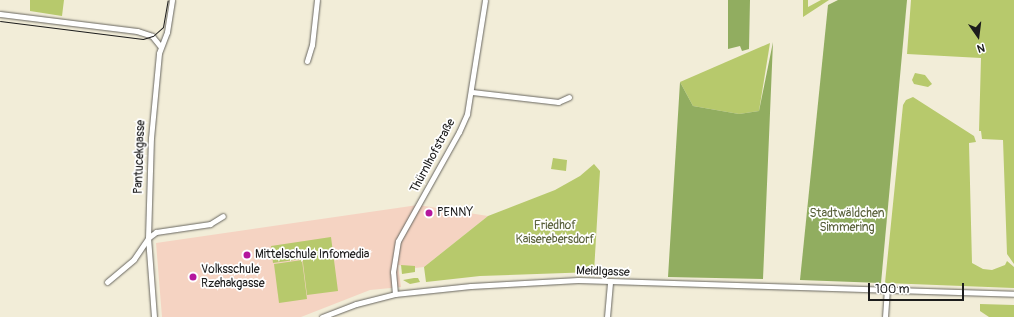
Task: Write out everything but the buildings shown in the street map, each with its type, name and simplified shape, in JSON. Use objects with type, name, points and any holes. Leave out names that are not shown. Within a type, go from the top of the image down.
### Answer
[{"type":"street","name":"Pantucekgasse","points":[[154,317],[148,238],[153,105],[161,47],[167,32],[172,0]]},
{"type":"street","points":[[307,61],[312,45],[317,0]]},
{"type":"street","name":"Thürnlhofstraße","points":[[395,294],[393,272],[398,241],[460,132],[472,92],[485,0]]},
{"type":"street","points":[[0,14],[33,16],[148,34],[161,47]]},
{"type":"street","points":[[472,92],[558,102],[569,97]]},
{"type":"street","points":[[107,282],[134,259],[148,238],[156,232],[210,224],[223,216]]},
{"type":"street","name":"Meidlgasse","points":[[322,317],[356,304],[395,294],[527,282],[591,280],[610,282],[887,289],[1014,294]]},
{"type":"street","points":[[607,317],[610,282]]},
{"type":"street","points":[[885,317],[887,289]]},
{"type":"shaded area","points":[[418,205],[488,216],[424,267],[415,268],[398,265],[401,287],[370,290],[301,317],[162,317],[156,243]]},
{"type":"green space","points":[[30,0],[64,0],[62,16],[30,11]]},
{"type":"green space","points":[[728,0],[750,0],[749,49],[742,51],[740,46],[728,49]]},
{"type":"green space","points":[[803,0],[808,0],[808,7],[821,0],[829,0],[803,17]]},
{"type":"green space","name":"Stadtwäldchen Simmering","points":[[838,0],[907,0],[881,283],[800,280],[828,5]]},
{"type":"green space","points":[[911,0],[1014,0],[1014,264],[1007,254],[1003,140],[982,139],[981,131],[979,131],[981,58],[907,54]]},
{"type":"green space","points":[[773,42],[763,279],[668,277],[680,82],[693,106],[739,114],[759,111]]},
{"type":"green space","points":[[770,43],[759,111],[739,114],[693,106],[680,82]]},
{"type":"green space","points":[[915,73],[925,75],[932,84],[928,87],[914,84],[912,80]]},
{"type":"green space","points":[[913,97],[974,136],[976,142],[969,143],[972,263],[983,269],[992,270],[1005,265],[1007,261],[1014,267],[1014,288],[885,283],[903,105],[906,100]]},
{"type":"green space","points":[[553,158],[567,160],[566,171],[551,169]]},
{"type":"green space","name":"Friedhof Kaiserebersdorf","points":[[594,164],[600,171],[594,272],[480,276],[426,282],[424,267],[488,216],[555,190],[580,176]]},
{"type":"green space","points":[[331,237],[338,291],[307,295],[301,247],[302,259],[273,263],[271,246]]},
{"type":"green space","points":[[302,260],[307,299],[279,303],[274,264]]},
{"type":"green space","points":[[401,265],[415,266],[415,272],[402,274]]},
{"type":"green space","points":[[418,278],[420,282],[410,284],[403,280]]},
{"type":"green space","points":[[980,304],[1014,305],[1014,317],[989,317],[980,311]]},
{"type":"tram line","points":[[0,21],[143,39],[153,36],[163,27],[168,0]]},
{"type":"place","name":"PENNY","points":[[429,213]]},
{"type":"place","name":"Mittelschule Infomedia","points":[[247,255]]},
{"type":"place","name":"Volksschule Rzehakgasse","points":[[193,277]]}]
